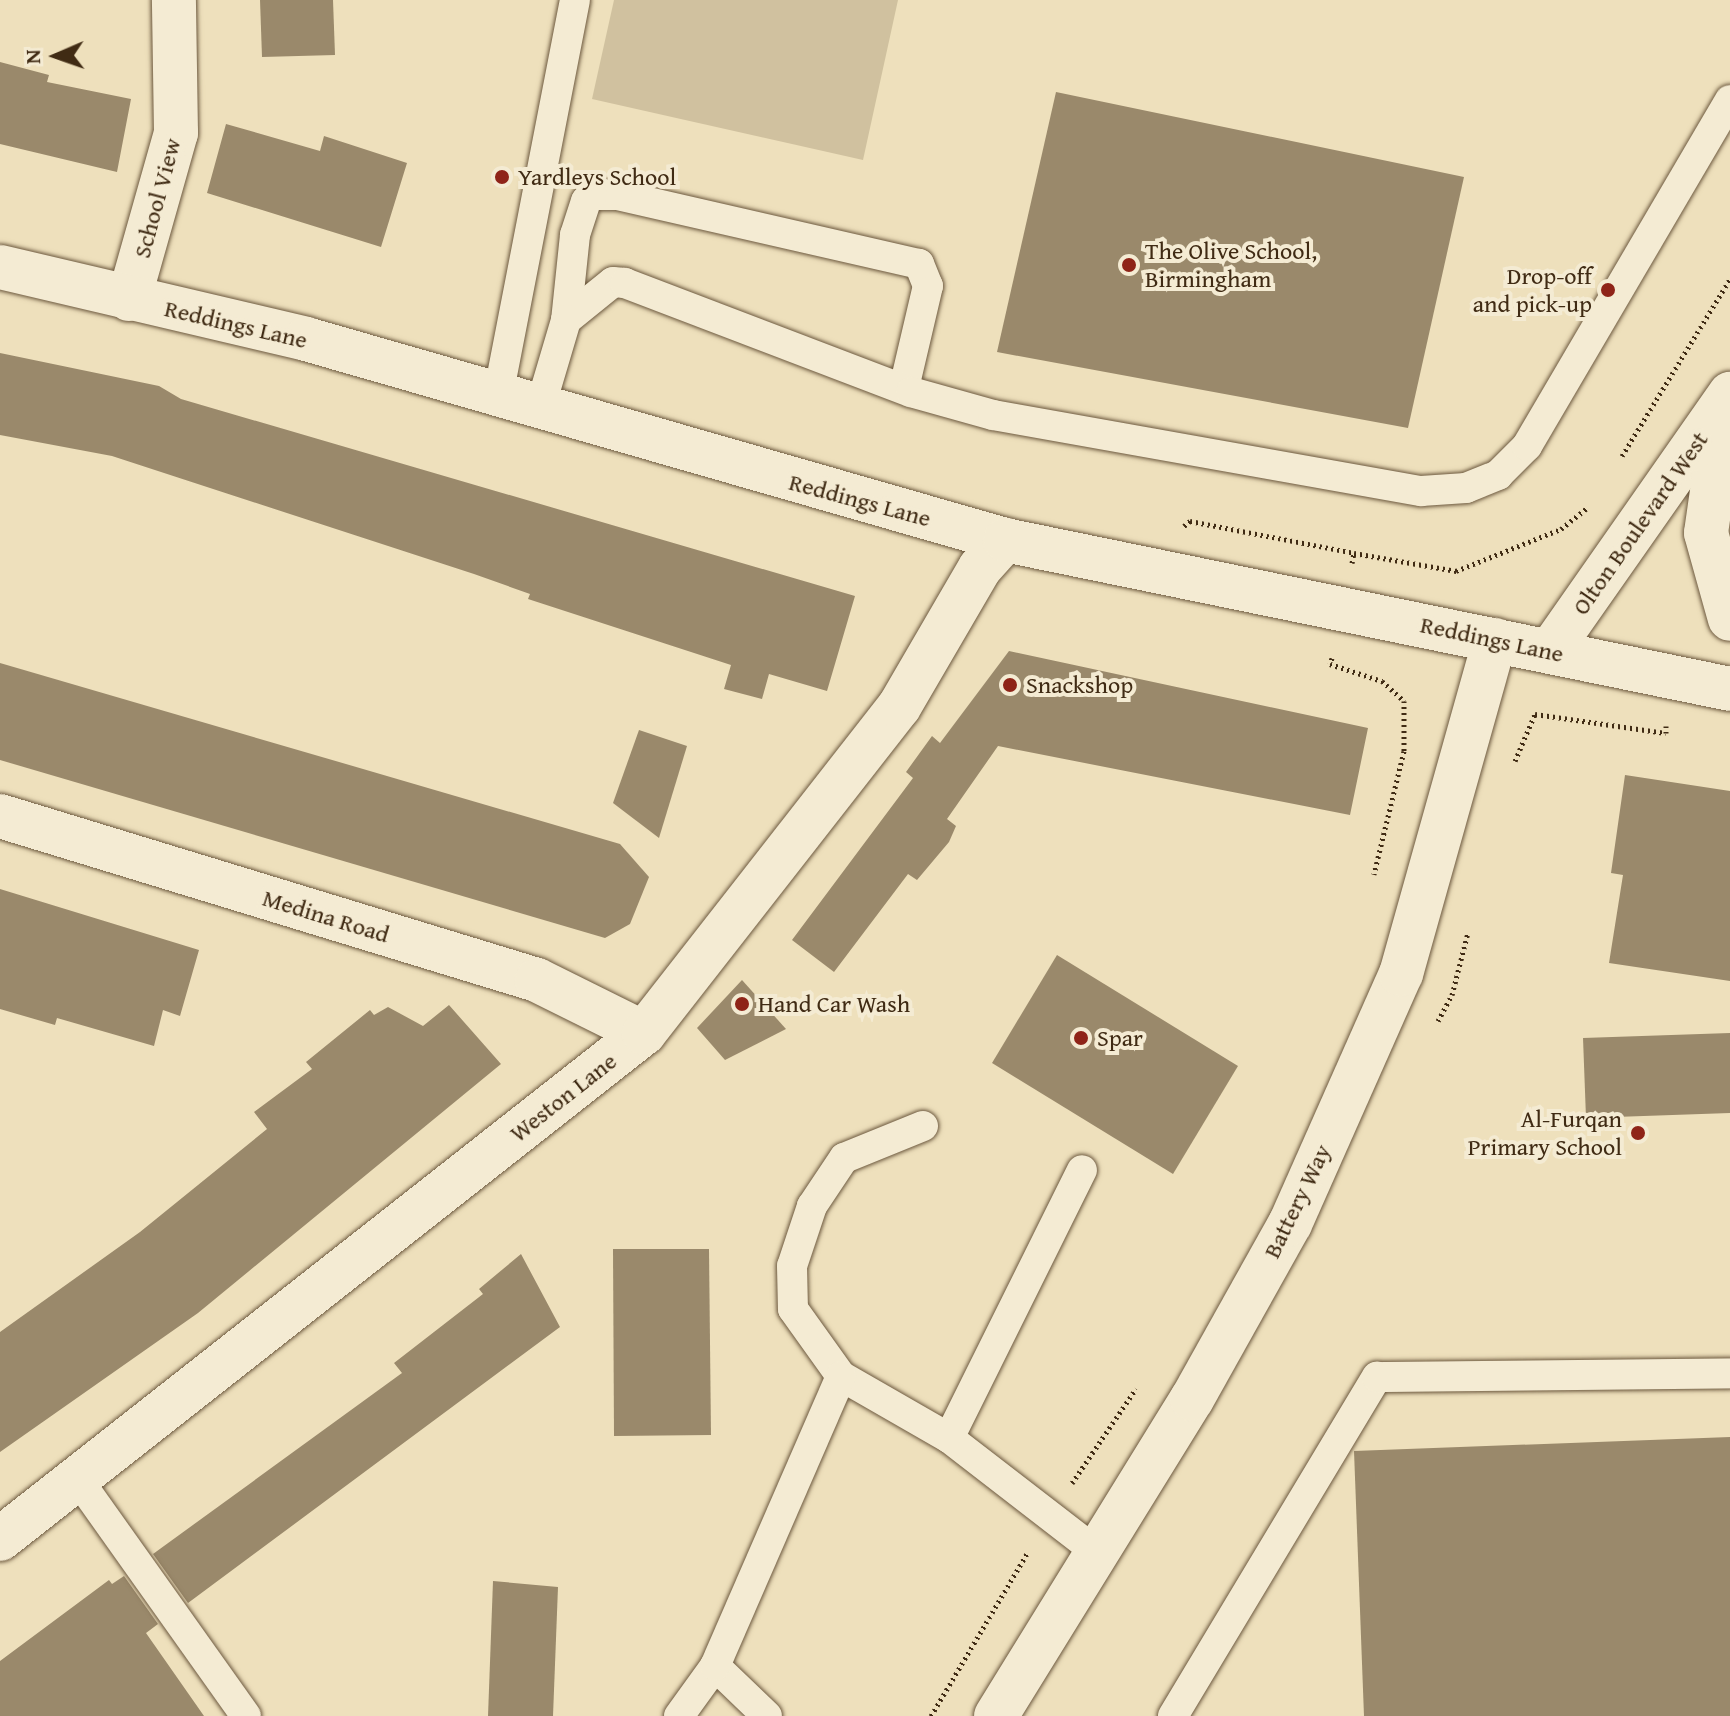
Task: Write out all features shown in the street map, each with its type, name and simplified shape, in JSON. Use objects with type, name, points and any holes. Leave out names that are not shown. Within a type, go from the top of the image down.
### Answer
[{"type":"street","name":"School View","points":[[129,299],[176,133],[174,0]]},
{"type":"street","name":"Reddings Lane","points":[[0,267],[306,339],[1005,540],[1730,689]]},
{"type":"street","points":[[1728,398],[1706,533],[1730,619]]},
{"type":"street","name":"Olton Boulevard West","points":[[1550,651],[1728,398]]},
{"type":"street","name":"Weston Lane","points":[[0,1539],[79,1481],[644,1033],[899,707],[980,568],[1005,540]]},
{"type":"street","name":"Battery Way","points":[[996,1716],[1192,1399],[1290,1224],[1401,974],[1495,640]]},
{"type":"street","name":"Medina Road","points":[[0,816],[537,980],[644,1033]]},
{"type":"lane","points":[[498,396],[575,0]]},
{"type":"lane","points":[[566,320],[613,282],[625,283],[904,388],[993,415],[1421,491],[1466,488],[1498,475],[1527,446],[1730,100]]},
{"type":"lane","points":[[540,408],[566,320],[575,235],[586,201],[592,195],[617,195],[919,264],[926,271],[928,286],[904,388]]},
{"type":"lane","points":[[923,1126],[844,1158],[812,1206],[792,1266],[793,1309],[841,1376],[949,1438],[1098,1553]]},
{"type":"lane","points":[[949,1438],[1082,1170]]},
{"type":"lane","points":[[1173,1716],[1377,1377],[1730,1373]]},
{"type":"lane","points":[[679,1716],[715,1666],[841,1376]]},
{"type":"lane","points":[[79,1481],[246,1716]]},
{"type":"lane","points":[[715,1666],[767,1716]]},
{"type":"path","points":[[1372,884],[1404,751]]},
{"type":"shaded area","points":[[614,0],[898,0],[863,160],[592,99]]},
{"type":"building","points":[[260,0],[333,0],[335,55],[262,57]]},
{"type":"building","points":[[0,62],[49,75],[47,82],[131,99],[117,172],[0,144]]},
{"type":"building","points":[[1056,92],[1464,177],[1408,428],[997,352]]},
{"type":"building","points":[[226,124],[320,151],[324,136],[407,163],[381,247],[207,193]]},
{"type":"building","points":[[0,353],[159,386],[181,399],[855,596],[827,691],[769,674],[762,699],[724,689],[731,665],[528,599],[530,594],[474,574],[112,456],[0,435]]},
{"type":"building","points":[[1009,651],[1368,728],[1350,815],[998,746],[947,819],[956,826],[949,842],[917,880],[908,874],[834,972],[792,940],[913,778],[906,772],[932,736],[940,743]]},
{"type":"building","points":[[0,663],[620,844],[649,877],[630,924],[605,938],[0,760]]},
{"type":"building","points":[[639,730],[687,746],[659,838],[613,803]]},
{"type":"building","points":[[1625,775],[1730,791],[1730,981],[1609,963],[1623,875],[1611,873]]},
{"type":"building","points":[[0,889],[199,950],[180,1016],[163,1010],[154,1046],[57,1018],[55,1025],[0,1009]]},
{"type":"building","points":[[1057,955],[1238,1066],[1173,1174],[992,1063]]},
{"type":"building","name":"Hand Car Wash","points":[[742,980],[786,1029],[725,1060],[697,1028]]},
{"type":"building","points":[[449,1005],[501,1064],[198,1313],[0,1452],[0,1332],[140,1232],[267,1129],[254,1112],[312,1069],[306,1062],[370,1010],[374,1015],[388,1007],[423,1026]]},
{"type":"building","points":[[1730,1033],[1730,1113],[1586,1118],[1583,1038]]},
{"type":"building","points":[[613,1249],[709,1249],[711,1435],[614,1436]]},
{"type":"building","points":[[521,1254],[560,1327],[188,1603],[153,1554],[402,1373],[394,1363],[483,1294],[479,1289]]},
{"type":"building","points":[[1730,1437],[1730,1716],[1364,1716],[1354,1451]]},
{"type":"building","points":[[124,1576],[158,1624],[146,1633],[204,1716],[0,1716],[0,1661],[109,1580],[112,1584]]},
{"type":"building","points":[[493,1581],[558,1587],[553,1716],[488,1716]]},
{"type":"place","name":"Yardleys School","points":[[502,177]]},
{"type":"place","name":"The Olive School, Birmingham","points":[[1129,265]]},
{"type":"place","name":"Drop-off and pick-up","points":[[1608,290]]},
{"type":"place","name":"Snackshop","points":[[1010,685]]},
{"type":"place","name":"Hand Car Wash","points":[[742,1004]]},
{"type":"place","name":"Spar","points":[[1081,1038]]},
{"type":"place","name":"Al-Furqan Primary School","points":[[1638,1133]]}]
